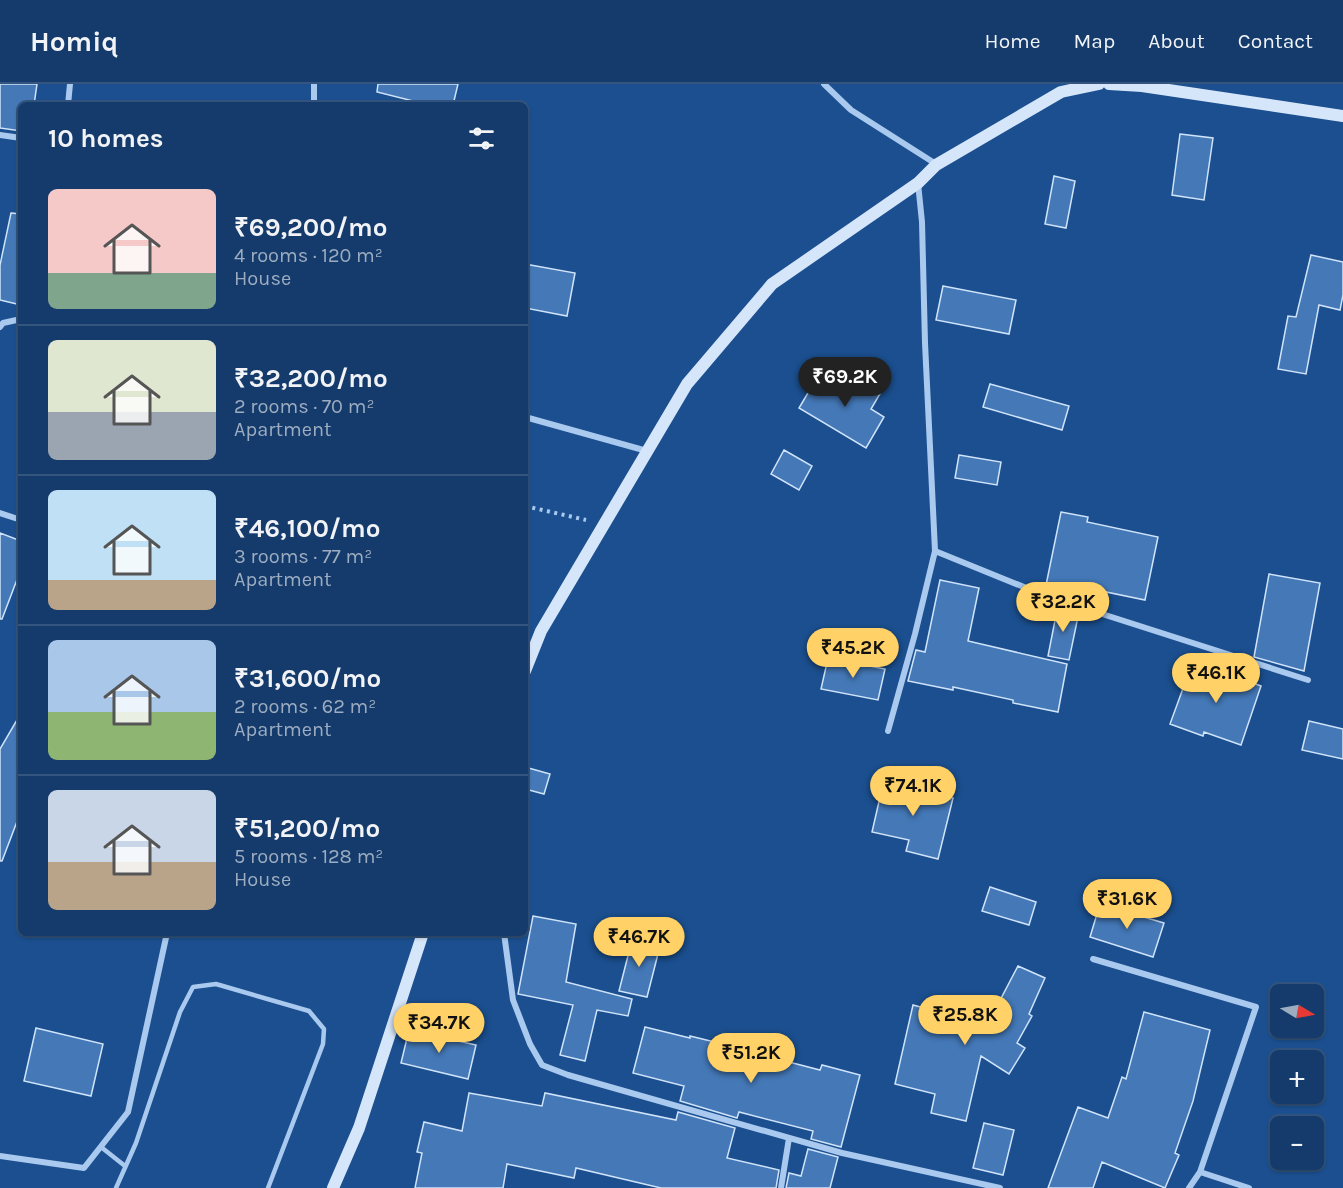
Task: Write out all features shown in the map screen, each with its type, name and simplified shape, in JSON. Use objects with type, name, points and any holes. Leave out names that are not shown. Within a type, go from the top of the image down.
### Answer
[{"type":"main road","points":[[528,664],[541,631],[687,384],[772,284],[918,183],[936,165],[1061,92],[1099,84]]},
{"type":"main road","points":[[1109,84],[1142,86],[1343,116]]},
{"type":"main road","points":[[333,1188],[359,1128],[422,936]]},
{"type":"street","points":[[68,102],[70,84]]},
{"type":"street","points":[[314,84],[314,102]]},
{"type":"street","points":[[824,84],[851,110],[936,165]]},
{"type":"street","points":[[0,135],[18,138]]},
{"type":"street","points":[[888,731],[935,550],[922,222],[918,183]]},
{"type":"street","points":[[0,327],[3,323],[18,320]]},
{"type":"street","points":[[528,418],[647,451]]},
{"type":"street","points":[[0,513],[18,519]]},
{"type":"street","points":[[935,550],[1046,596],[1308,680]]},
{"type":"street","points":[[0,1156],[84,1168],[128,1112],[166,936]]},
{"type":"street","points":[[504,936],[513,1000],[530,1044],[542,1065],[568,1075],[842,1153],[1000,1188]]},
{"type":"street","points":[[1093,959],[1256,1007],[1200,1172],[1189,1188]]},
{"type":"street","points":[[781,1188],[789,1138]]},
{"type":"street","points":[[1200,1172],[1249,1188]]},
{"type":"lane","points":[[116,1188],[136,1143],[180,1012],[193,987],[216,984],[309,1011],[324,1029],[323,1044],[268,1188]]},
{"type":"lane","points":[[101,1147],[125,1167]]},
{"type":"path","points":[[528,507],[604,524]]},
{"type":"building","points":[[0,84],[37,84],[34,102],[18,102],[18,131],[0,128]]},
{"type":"building","points":[[378,84],[458,84],[454,102],[417,102],[377,92]]},
{"type":"building","points":[[1180,134],[1213,138],[1204,200],[1172,195]]},
{"type":"building","points":[[1054,176],[1075,181],[1066,228],[1045,224]]},
{"type":"building","points":[[11,213],[18,214],[18,304],[0,300],[0,265]]},
{"type":"building","points":[[1311,255],[1343,262],[1343,295],[1340,310],[1319,305],[1306,374],[1278,369],[1288,316],[1296,317]]},
{"type":"building","points":[[528,265],[575,273],[567,316],[528,309]]},
{"type":"building","points":[[943,286],[1016,300],[1009,334],[936,320]]},
{"type":"building","points":[[849,374],[881,392],[871,409],[884,417],[866,448],[799,408],[818,376],[840,389]]},
{"type":"building","points":[[990,384],[1069,406],[1062,430],[983,407]]},
{"type":"building","points":[[784,450],[812,466],[799,490],[771,474]]},
{"type":"building","points":[[959,455],[1001,462],[997,485],[955,478]]},
{"type":"building","points":[[1061,512],[1088,517],[1087,522],[1158,537],[1145,600],[1106,592],[1104,602],[1082,597],[1081,602],[1060,595],[1061,593],[1045,590]]},
{"type":"building","points":[[0,533],[18,540],[18,577],[2,619],[0,619]]},
{"type":"building","points":[[1269,574],[1320,583],[1304,671],[1254,657]]},
{"type":"building","points":[[940,580],[979,588],[968,641],[1067,664],[1058,712],[953,687],[953,690],[908,681],[916,650],[925,652]]},
{"type":"building","points":[[1058,605],[1079,612],[1069,660],[1048,656]]},
{"type":"building","points":[[828,658],[885,669],[878,700],[821,689]]},
{"type":"building","points":[[1193,661],[1261,686],[1241,745],[1204,732],[1203,736],[1170,724]]},
{"type":"building","points":[[18,718],[18,819],[2,861],[0,861],[0,749]]},
{"type":"building","points":[[1309,721],[1343,729],[1343,759],[1302,750]]},
{"type":"building","points":[[528,768],[550,774],[544,794],[528,790]]},
{"type":"building","points":[[884,780],[953,798],[938,859],[906,851],[909,840],[872,832]]},
{"type":"building","points":[[990,887],[1036,902],[1029,925],[982,911]]},
{"type":"building","points":[[1100,904],[1164,923],[1153,957],[1090,937]]},
{"type":"building","points":[[533,916],[576,924],[566,982],[632,999],[628,1016],[597,1010],[585,1061],[560,1055],[573,1005],[518,994]]},
{"type":"building","points":[[632,940],[660,946],[647,997],[619,991]]},
{"type":"building","points":[[1018,966],[1045,978],[1029,1014],[1032,1016],[1017,1043],[1025,1048],[1009,1074],[981,1056],[966,1121],[931,1113],[935,1094],[895,1084],[913,1005],[987,1025]]},
{"type":"building","points":[[1144,1012],[1210,1030],[1193,1101],[1175,1153],[1179,1155],[1165,1188],[1102,1162],[1093,1188],[1048,1188],[1078,1107],[1108,1118],[1122,1077],[1126,1079]]},
{"type":"building","points":[[645,1027],[723,1044],[820,1070],[822,1065],[860,1075],[841,1147],[811,1139],[813,1131],[739,1112],[737,1118],[680,1101],[684,1086],[633,1073]]},
{"type":"building","points":[[36,1028],[103,1044],[91,1096],[24,1081]]},
{"type":"building","points":[[409,1030],[476,1045],[468,1079],[401,1063]]},
{"type":"building","points":[[469,1093],[542,1106],[545,1093],[676,1120],[678,1112],[735,1128],[727,1158],[779,1170],[776,1188],[661,1188],[576,1168],[574,1178],[507,1164],[503,1188],[415,1188],[422,1153],[417,1152],[424,1122],[462,1131]]},
{"type":"building","points":[[984,1123],[1014,1130],[1003,1175],[973,1168]]},
{"type":"building","points":[[808,1149],[838,1157],[830,1188],[786,1188],[789,1173],[801,1176]]}]
